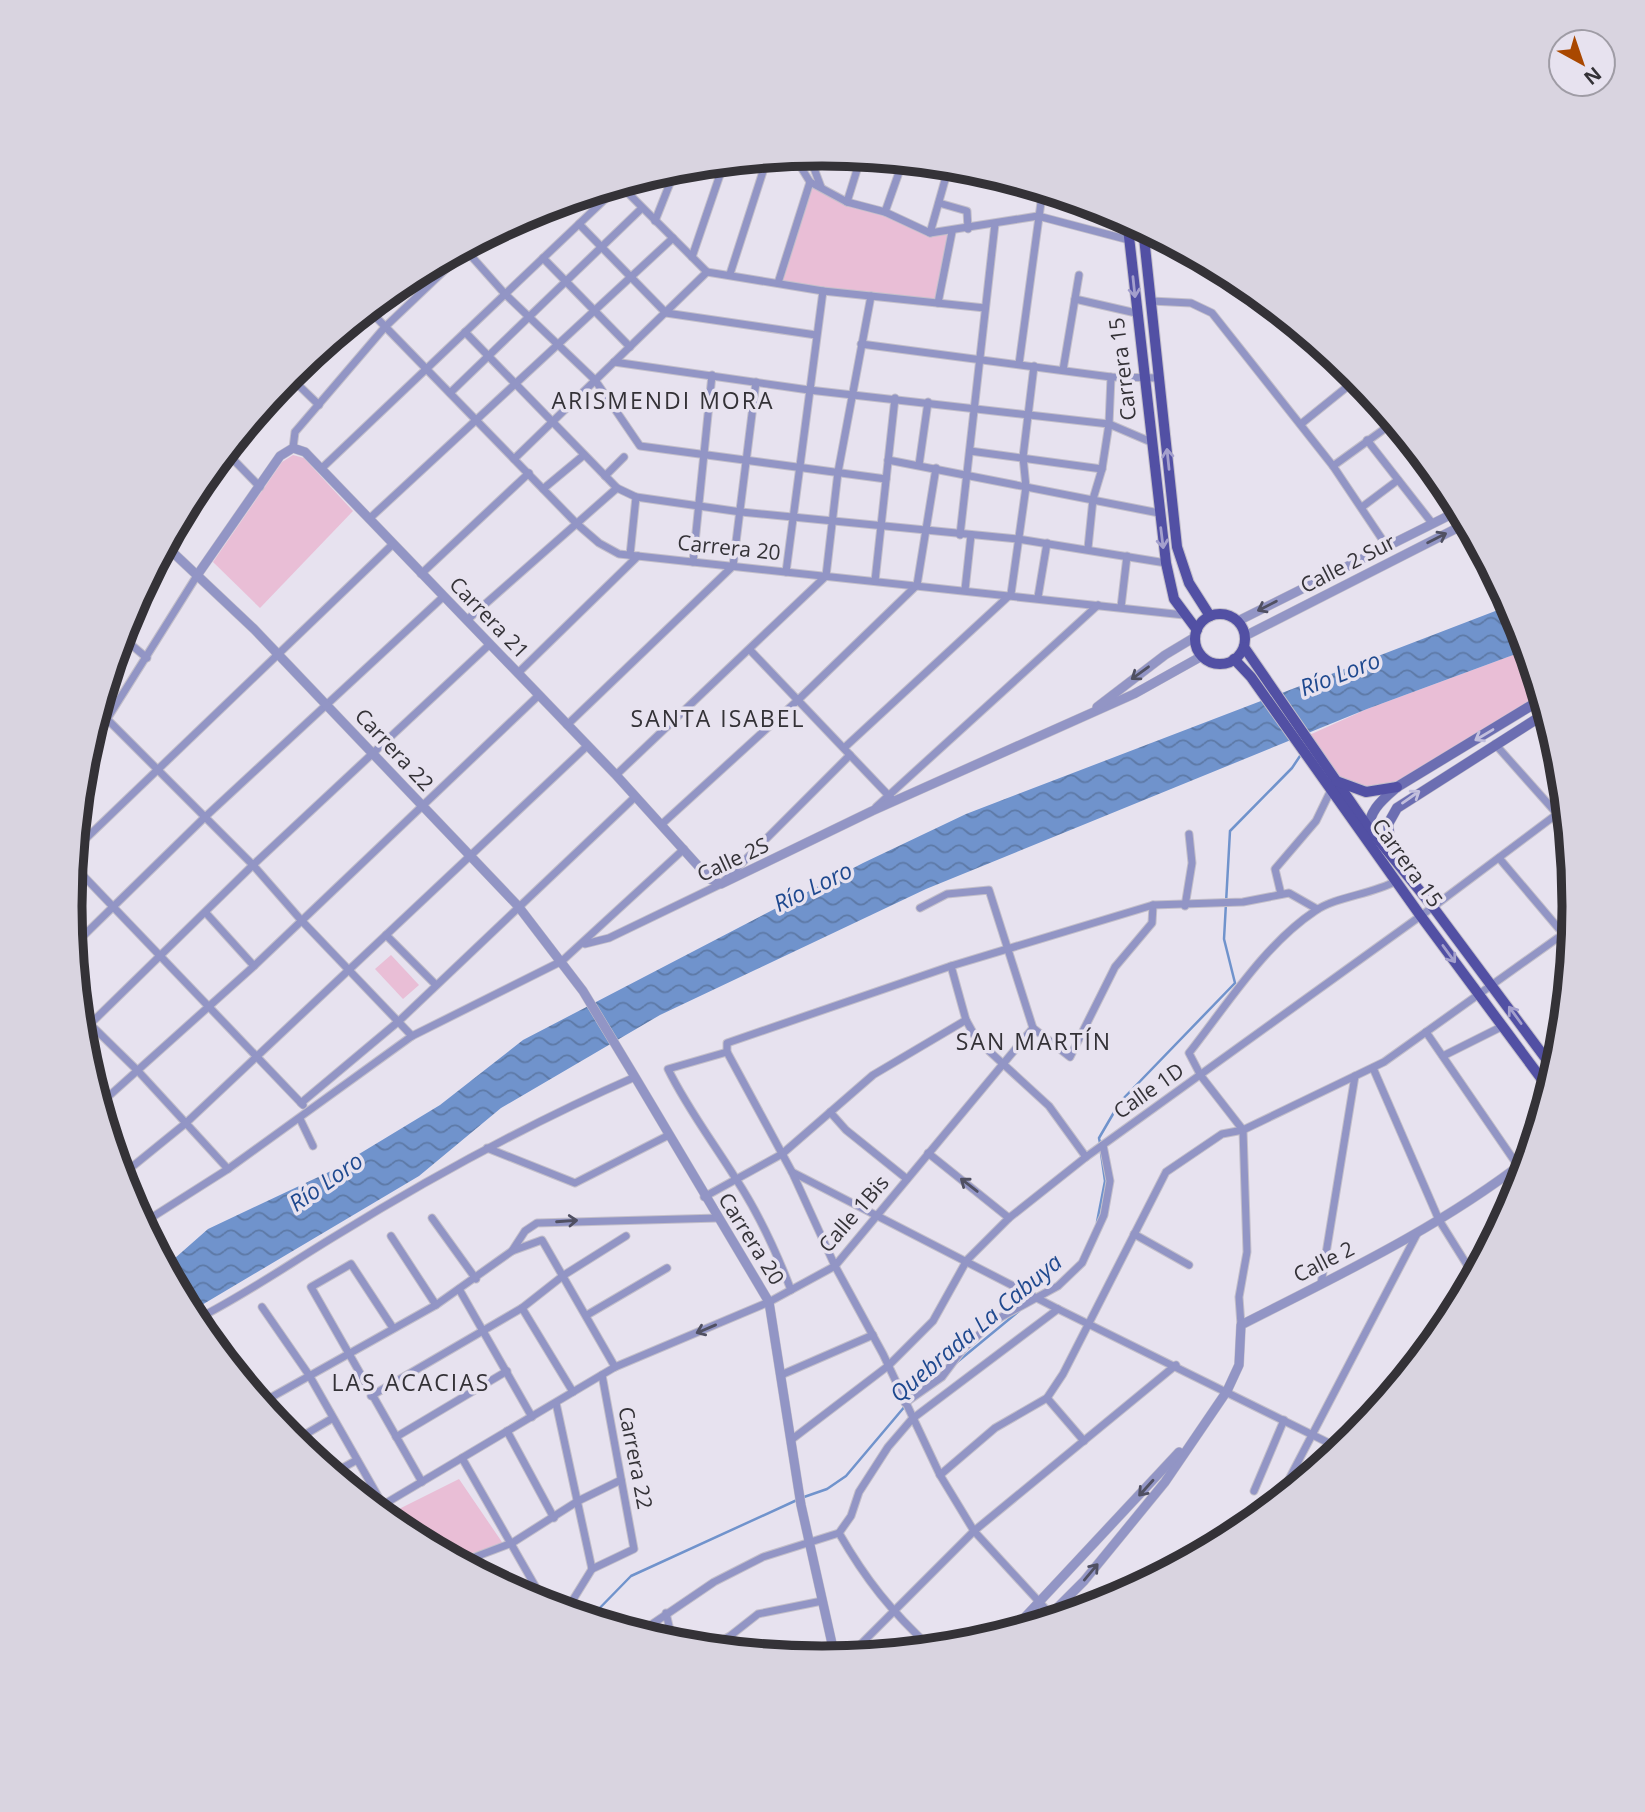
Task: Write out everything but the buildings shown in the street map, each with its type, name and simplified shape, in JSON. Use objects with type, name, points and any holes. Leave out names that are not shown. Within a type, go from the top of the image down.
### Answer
[{"type":"main road","name":"Carrera 15","points":[[1128,232],[1166,563],[1174,599],[1196,634]]},
{"type":"main road","name":"Carrera 15","points":[[1144,239],[1177,547],[1189,583],[1210,616]]},
{"type":"main road","points":[[1223,614],[1238,621],[1244,641],[1234,659],[1217,663],[1202,656],[1196,634],[1210,616],[1223,614]]},
{"type":"main road","name":"Carrera 15","points":[[1244,641],[1256,675],[1370,844],[1542,1080]]},
{"type":"main road","name":"Carrera 15","points":[[1234,659],[1256,675]]},
{"type":"main road","points":[[1370,844],[1368,827],[1380,801],[1535,704]]},
{"type":"main road","points":[[1392,855],[1388,824],[1397,808],[1539,717]]},
{"type":"main road","name":"Carrera 15","points":[[1330,781],[1433,907],[1547,1059]]},
{"type":"main road","points":[[1330,781],[1366,792],[1397,788]]},
{"type":"street","points":[[800,166],[810,182],[847,202],[885,212],[930,233],[952,232],[1038,216],[1129,240]]},
{"type":"street","points":[[813,166],[821,188]]},
{"type":"street","points":[[847,202],[858,167]]},
{"type":"street","points":[[730,274],[764,168]]},
{"type":"street","points":[[885,212],[900,170]]},
{"type":"street","points":[[692,257],[721,173]]},
{"type":"street","points":[[930,233],[946,177]]},
{"type":"street","points":[[655,220],[670,182]]},
{"type":"street","points":[[778,283],[810,182]]},
{"type":"street","points":[[627,192],[707,272],[823,291],[985,307]]},
{"type":"street","points":[[322,468],[605,199]]},
{"type":"street","points":[[1019,365],[1041,199]]},
{"type":"street","points":[[939,204],[967,211],[968,229]]},
{"type":"street","points":[[450,393],[642,208]]},
{"type":"street","points":[[579,223],[666,313],[816,335]]},
{"type":"street","points":[[960,535],[972,408],[995,224]]},
{"type":"street","points":[[938,303],[952,232]]},
{"type":"street","points":[[369,519],[673,239]]},
{"type":"street","points":[[470,255],[505,294],[596,380],[640,446],[886,478]]},
{"type":"street","points":[[542,258],[630,347]]},
{"type":"street","points":[[412,1036],[301,920],[253,865],[107,719],[198,574],[280,456],[293,448],[295,432],[385,327],[442,271]]},
{"type":"street","points":[[514,458],[707,272]]},
{"type":"street","points":[[1063,370],[1079,275]]},
{"type":"street","points":[[786,572],[823,291]]},
{"type":"street","points":[[616,775],[826,576],[838,472],[871,296]]},
{"type":"street","points":[[1075,299],[1136,313]]},
{"type":"street","points":[[1151,301],[1191,303],[1212,313],[1301,424],[1362,507],[1386,545]]},
{"type":"street","name":"Carrera 20","points":[[375,317],[577,524],[598,543],[619,554],[1011,594],[1184,615]]},
{"type":"street","points":[[465,332],[617,488],[636,497],[741,512],[1018,539],[1087,548],[1166,563]]},
{"type":"street","points":[[861,344],[1144,380],[1160,378]]},
{"type":"street","points":[[614,362],[809,390],[1109,424],[1151,442]]},
{"type":"street","points":[[721,884],[847,752],[1011,594],[1026,487],[1023,457],[1034,366]]},
{"type":"street","points":[[692,562],[712,375]]},
{"type":"street","points":[[1087,548],[1093,499],[1102,469],[1109,424],[1111,376]]},
{"type":"street","points":[[567,725],[733,566],[756,382]]},
{"type":"street","points":[[298,385],[318,405]]},
{"type":"street","points":[[1301,424],[1349,386]]},
{"type":"street","points":[[874,580],[895,398]]},
{"type":"street","points":[[919,465],[928,402]]},
{"type":"street","points":[[1333,467],[1387,427]]},
{"type":"street","points":[[1367,440],[1432,523]]},
{"type":"street","name":"Carrera 21","points":[[293,448],[306,452],[322,468],[616,775],[710,879],[721,884]]},
{"type":"street","points":[[970,451],[1102,469]]},
{"type":"street","points":[[543,489],[584,455]]},
{"type":"street","points":[[605,476],[624,457]]},
{"type":"street","points":[[232,459],[260,487]]},
{"type":"street","points":[[888,460],[1159,513]]},
{"type":"street","points":[[662,824],[798,700],[917,585],[936,468]]},
{"type":"street","points":[[421,573],[529,473]]},
{"type":"street","points":[[1362,507],[1398,480]]},
{"type":"street","points":[[467,620],[617,488]]},
{"type":"street","points":[[518,673],[634,555],[636,497]]},
{"type":"street","name":"Calle 2 Sur","points":[[1238,621],[1450,514]]},
{"type":"street","name":"Calle 2 Sur","points":[[1244,641],[1459,527]]},
{"type":"street","points":[[965,590],[971,536]]},
{"type":"street","points":[[1038,597],[1047,543]]},
{"type":"street","points":[[86,838],[393,544]]},
{"type":"street","name":"Carrera 22","points":[[173,552],[327,704],[519,906],[583,991]]},
{"type":"street","points":[[1121,607],[1127,556]]},
{"type":"street","points":[[83,936],[205,817],[443,597]]},
{"type":"street","points":[[891,798],[1098,605]]},
{"type":"street","points":[[1087,715],[1164,655],[1196,634]]},
{"type":"street","points":[[92,1024],[253,865],[490,644]]},
{"type":"street","points":[[131,645],[146,658]]},
{"type":"street","points":[[750,650],[891,798]]},
{"type":"street","points":[[891,798],[1134,694],[1202,656]]},
{"type":"street","points":[[107,1098],[254,966],[539,695]]},
{"type":"street","points":[[1495,744],[1556,812]]},
{"type":"street","points":[[131,1168],[186,1123],[587,746]]},
{"type":"street","points":[[1281,894],[1275,869],[1316,821],[1330,781]]},
{"type":"street","points":[[301,1103],[399,1021],[635,797]]},
{"type":"street","name":"Calle 2S","points":[[584,944],[609,938],[872,811],[891,798]]},
{"type":"street","name":"Calle 1D","points":[[791,1440],[888,1366],[933,1321],[967,1260],[1009,1217],[1086,1157],[1202,1076],[1557,815]]},
{"type":"street","points":[[1185,906],[1192,863],[1189,834]]},
{"type":"street","points":[[152,1218],[228,1170],[412,1036],[562,961],[584,944],[684,849]]},
{"type":"street","points":[[1499,858],[1562,933]]},
{"type":"street","points":[[83,875],[308,1110]]},
{"type":"street","points":[[1060,1607],[1165,1482],[1192,1438],[1227,1391],[1239,1365],[1239,1297],[1247,1252],[1243,1130],[1202,1076],[1189,1053],[1275,946],[1317,909],[1380,890],[1396,881]]},
{"type":"street","points":[[920,908],[947,894],[989,890],[1033,1028],[1070,1057],[1115,967],[1152,923],[1153,905]]},
{"type":"street","points":[[1045,1611],[974,1531],[940,1475],[873,1335],[835,1266],[792,1172],[727,1047],[951,966],[1153,905],[1185,906],[1232,902],[1289,893],[1317,909]]},
{"type":"street","points":[[206,914],[254,966]]},
{"type":"street","points":[[386,935],[436,985]]},
{"type":"street","points":[[940,1475],[995,1428],[1047,1398],[1166,1172],[1222,1135],[1243,1130],[1373,1068],[1562,935]]},
{"type":"street","points":[[951,966],[967,1020],[977,1040],[1049,1106],[1086,1157]]},
{"type":"street","name":"Carrera 20","points":[[583,991],[769,1302],[801,1505],[833,1646]]},
{"type":"street","points":[[704,1197],[782,1154],[873,1075],[967,1020]]},
{"type":"street","points":[[92,1026],[138,1070],[228,1170]]},
{"type":"street","points":[[1443,1056],[1503,1026]]},
{"type":"street","name":"Calle 1Bis","points":[[386,1503],[615,1367],[769,1302],[835,1266],[1033,1028]]},
{"type":"street","points":[[1426,1032],[1516,1163]]},
{"type":"street","name":"Carrera 20","points":[[727,1047],[668,1069],[688,1109],[737,1180],[776,1250],[791,1290]]},
{"type":"street","points":[[1373,1068],[1439,1220],[1469,1267]]},
{"type":"street","points":[[1321,1284],[1355,1076]]},
{"type":"street","points":[[205,1315],[264,1284],[338,1234],[487,1148],[561,1109],[635,1077]]},
{"type":"street","points":[[830,1112],[846,1130],[907,1179]]},
{"type":"street","points":[[300,1119],[313,1146]]},
{"type":"street","points":[[487,1148],[575,1183],[669,1135]]},
{"type":"street","points":[[906,1405],[942,1377],[958,1356],[994,1321],[1058,1286],[1082,1263],[1104,1215],[1110,1181],[1104,1144]]},
{"type":"street","points":[[928,1153],[1009,1217]]},
{"type":"street","name":"Calle 2","points":[[1241,1325],[1439,1220],[1514,1169]]},
{"type":"street","points":[[792,1172],[967,1260],[1058,1310],[1176,1365],[1331,1444]]},
{"type":"street","points":[[432,1218],[476,1279]]},
{"type":"street","points":[[512,1251],[525,1231],[537,1223],[719,1218]]},
{"type":"street","points":[[1287,1482],[1419,1231]]},
{"type":"street","points":[[1134,1234],[1189,1265]]},
{"type":"street","points":[[391,1236],[436,1305]]},
{"type":"street","points":[[371,1395],[522,1308],[564,1275],[626,1237]]},
{"type":"street","points":[[270,1398],[436,1305],[512,1251],[542,1240],[615,1367]]},
{"type":"street","points":[[393,1328],[351,1264],[311,1287],[422,1482]]},
{"type":"street","points":[[587,1315],[667,1268]]},
{"type":"street","points":[[459,1289],[531,1417]]},
{"type":"street","points":[[262,1307],[309,1375],[373,1493]]},
{"type":"street","points":[[522,1308],[573,1392]]},
{"type":"street","points":[[649,1625],[714,1582],[763,1557],[839,1533],[851,1516],[859,1492],[888,1447],[912,1419],[1058,1310]]},
{"type":"street","points":[[781,1375],[873,1335]]},
{"type":"street","points":[[860,1645],[974,1531],[1176,1365]]},
{"type":"street","points":[[396,1437],[507,1371]]},
{"type":"street","name":"Carrera 22","points":[[592,1569],[634,1549],[602,1375]]},
{"type":"street","points":[[1047,1398],[1084,1441]]},
{"type":"street","points":[[556,1403],[592,1569],[572,1602]]},
{"type":"street","points":[[305,1435],[334,1418]]},
{"type":"street","points":[[1254,1491],[1284,1420]]},
{"type":"street","points":[[508,1431],[554,1518]]},
{"type":"street","points":[[1026,1617],[1192,1438]]},
{"type":"street","points":[[462,1458],[537,1589]]},
{"type":"street","points":[[341,1469],[357,1460]]},
{"type":"street","points":[[476,1560],[512,1543],[578,1501],[621,1480]]},
{"type":"street","points":[[839,1533],[863,1575],[893,1613],[922,1640]]},
{"type":"street","points":[[723,1640],[758,1614],[822,1601]]},
{"type":"street","points":[[666,1613],[670,1630]]},
{"type":"shaded area","points":[[810,182],[847,202],[885,212],[930,233],[952,232],[938,303],[778,283]]},
{"type":"shaded area","points":[[293,455],[304,458],[353,511],[260,608],[213,562],[282,462]]},
{"type":"shaded area","points":[[1518,653],[1535,704],[1397,787],[1379,791],[1345,786],[1307,736],[1367,709]]},
{"type":"shaded area","points":[[391,955],[419,985],[403,999],[375,969]]},
{"type":"shaded area","points":[[459,1479],[504,1545],[466,1554],[396,1510]]},
{"type":"water","name":"Río Loro","points":[[1500,609],[1518,653],[1367,709],[926,889],[660,1015],[501,1108],[419,1176],[200,1306],[181,1276],[173,1260],[208,1229],[331,1171],[440,1105],[523,1040],[863,863],[966,814]]},
{"type":"waterway","name":"Quebrada La Cabuya","points":[[1100,1143],[1099,1138],[1120,1102],[1235,983],[1224,939],[1230,831],[1292,768],[1302,753]]},
{"type":"waterway","name":"Quebrada La Cabuya","points":[[1097,1222],[1105,1181],[1101,1153]]},
{"type":"waterway","name":"Quebrada La Cabuya","points":[[956,1363],[1019,1311]]},
{"type":"waterway","name":"Quebrada La Cabuya","points":[[804,1497],[827,1489],[846,1476],[906,1405]]},
{"type":"waterway","name":"Quebrada La Cabuya","points":[[597,1611],[631,1576],[797,1500]]},
{"type":"district","name":"ARISMENDI MORA","points":[[663,401]]},
{"type":"district","name":"SANTA ISABEL","points":[[718,719]]},
{"type":"district","name":"SAN MARTÍN","points":[[1034,1042]]},
{"type":"district","name":"LAS ACACIAS","points":[[411,1383]]}]
